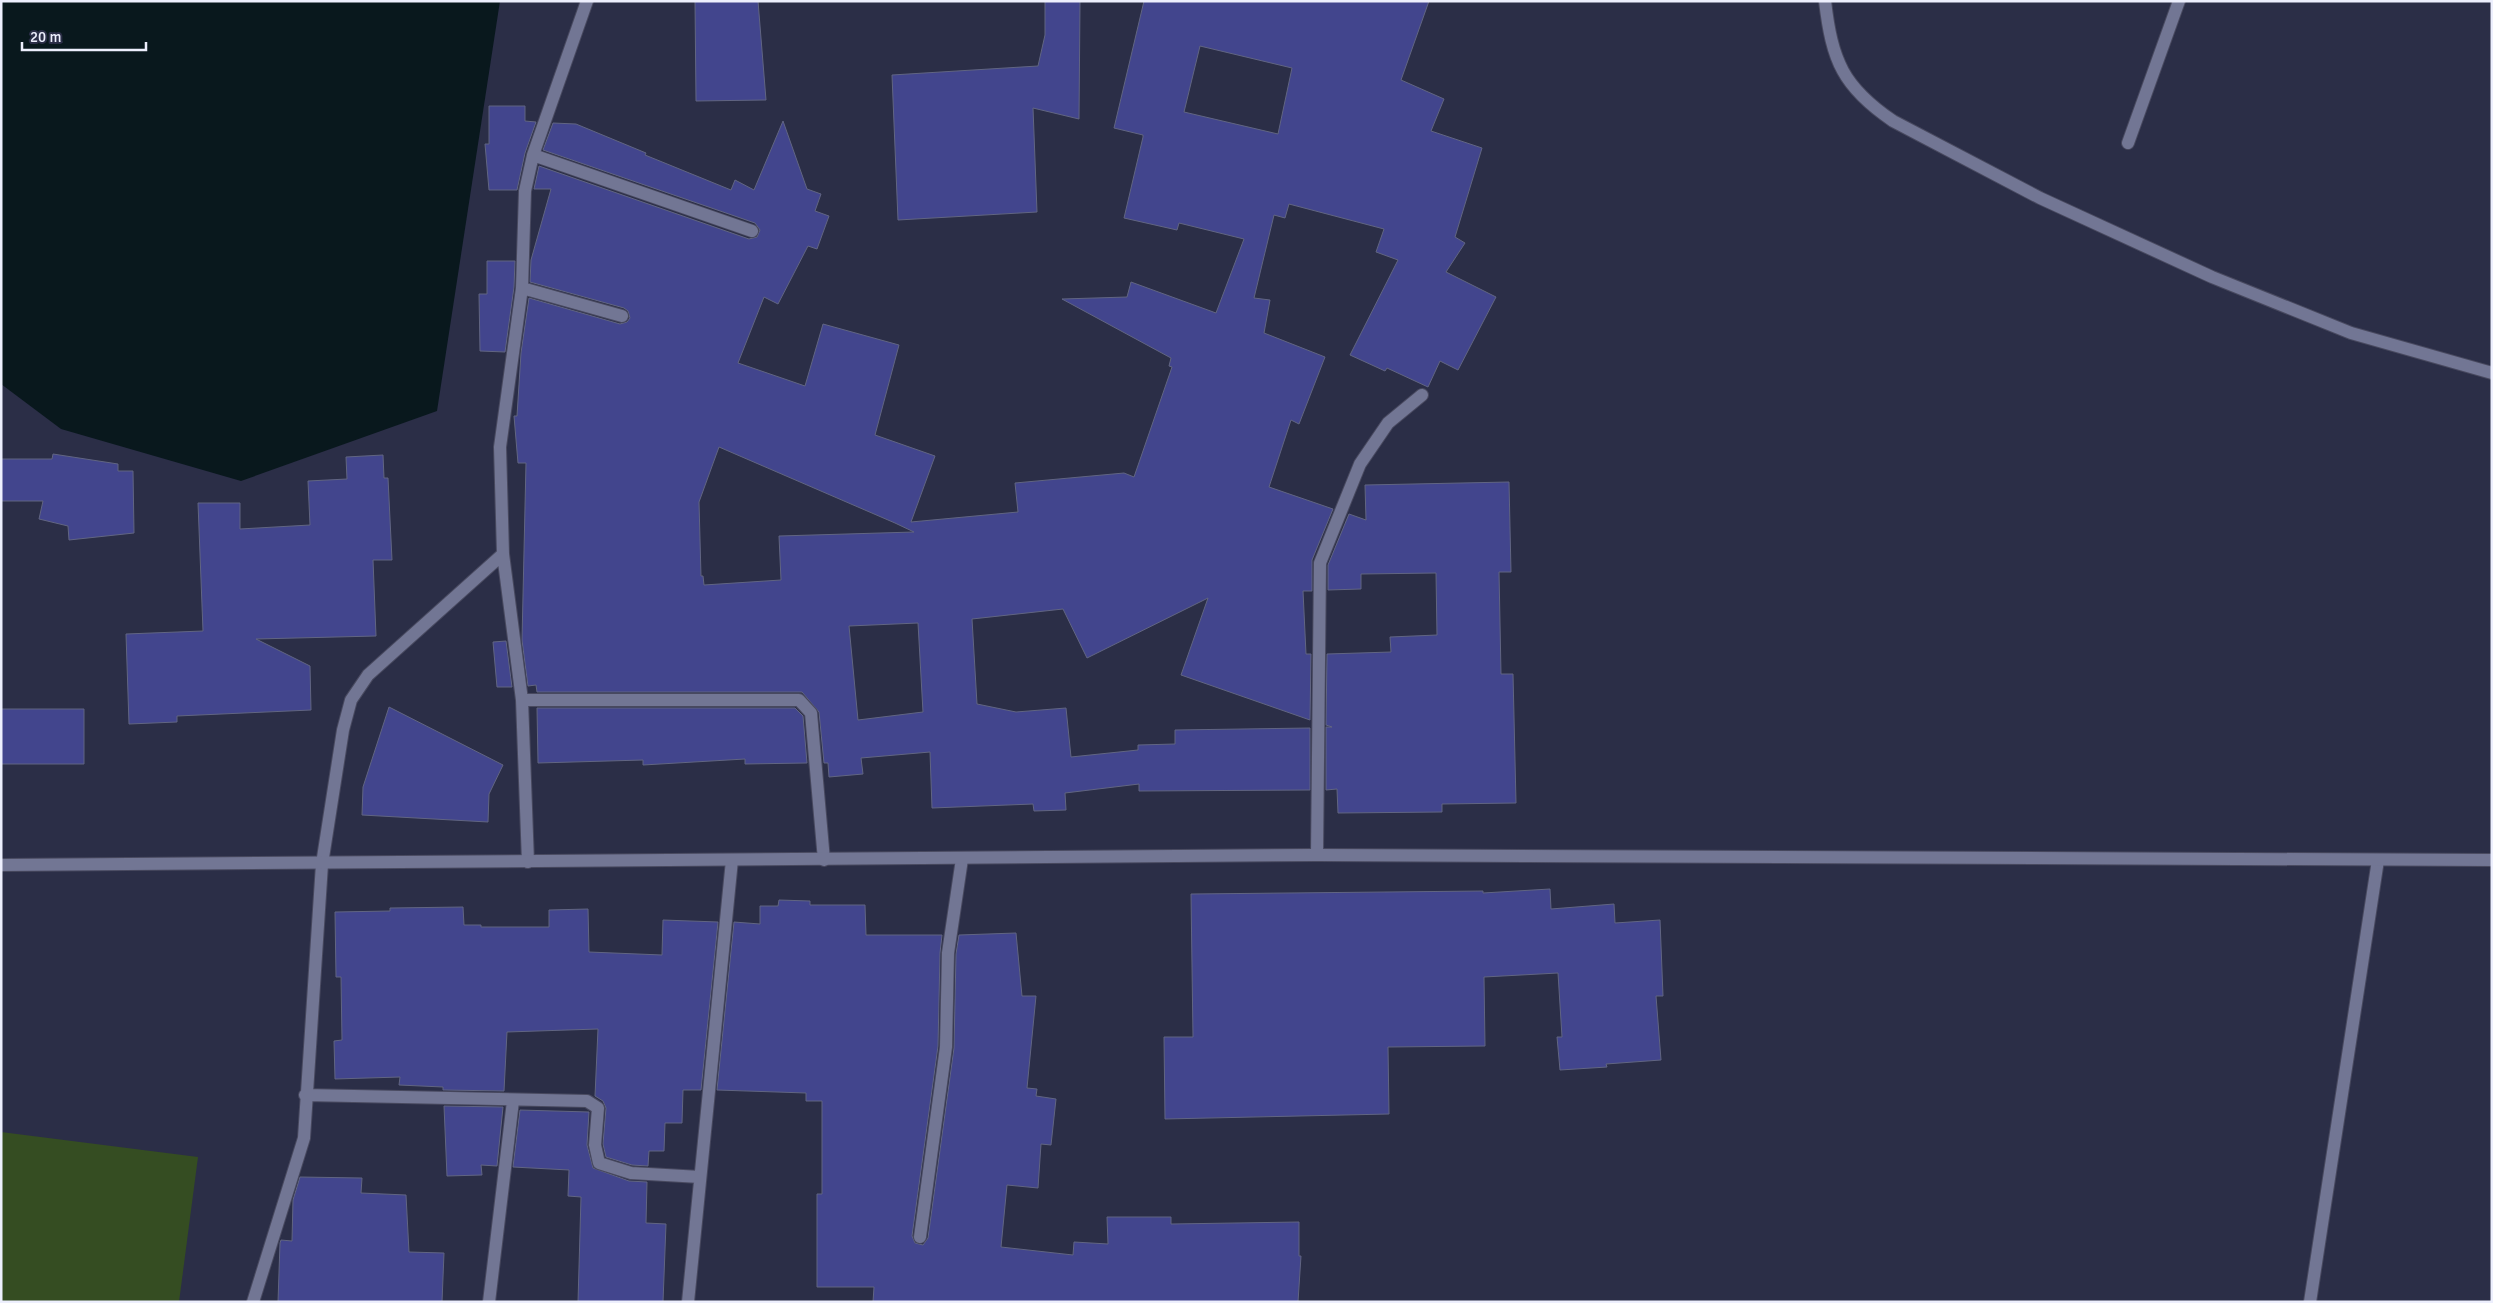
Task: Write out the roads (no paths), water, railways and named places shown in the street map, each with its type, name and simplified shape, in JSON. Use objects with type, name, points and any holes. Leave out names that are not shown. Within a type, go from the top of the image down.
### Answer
[{"type":"street","points":[[528,862],[522,700],[503,554],[500,448],[522,288],[525,191],[533,155],[587,1]]},
{"type":"street","points":[[1825,1],[1828,27],[1839,63],[1852,88],[1871,106],[1893,121],[2040,198],[2212,277],[2351,333],[2492,373]]},
{"type":"street","points":[[2128,142],[2179,1]]},
{"type":"street","points":[[533,155],[752,231]]},
{"type":"street","points":[[522,288],[622,316]]},
{"type":"street","points":[[1317,855],[1320,563],[1360,464],[1388,424],[1422,395]]},
{"type":"street","points":[[253,1302],[304,1138],[305,1095],[322,864],[343,730],[351,700],[368,675],[503,554]]},
{"type":"street","points":[[522,700],[799,700],[811,713],[824,860]]},
{"type":"street","points":[[1,865],[962,860],[1317,855],[2492,860]]},
{"type":"street","points":[[688,1302],[732,860]]},
{"type":"street","points":[[920,1237],[946,1047],[948,953],[962,860]]},
{"type":"street","points":[[2310,1302],[2378,860]]},
{"type":"street","points":[[305,1095],[513,1101],[587,1101],[598,1108],[596,1145],[599,1162],[631,1173],[700,1177]]},
{"type":"street","points":[[489,1302],[513,1101]]}]
